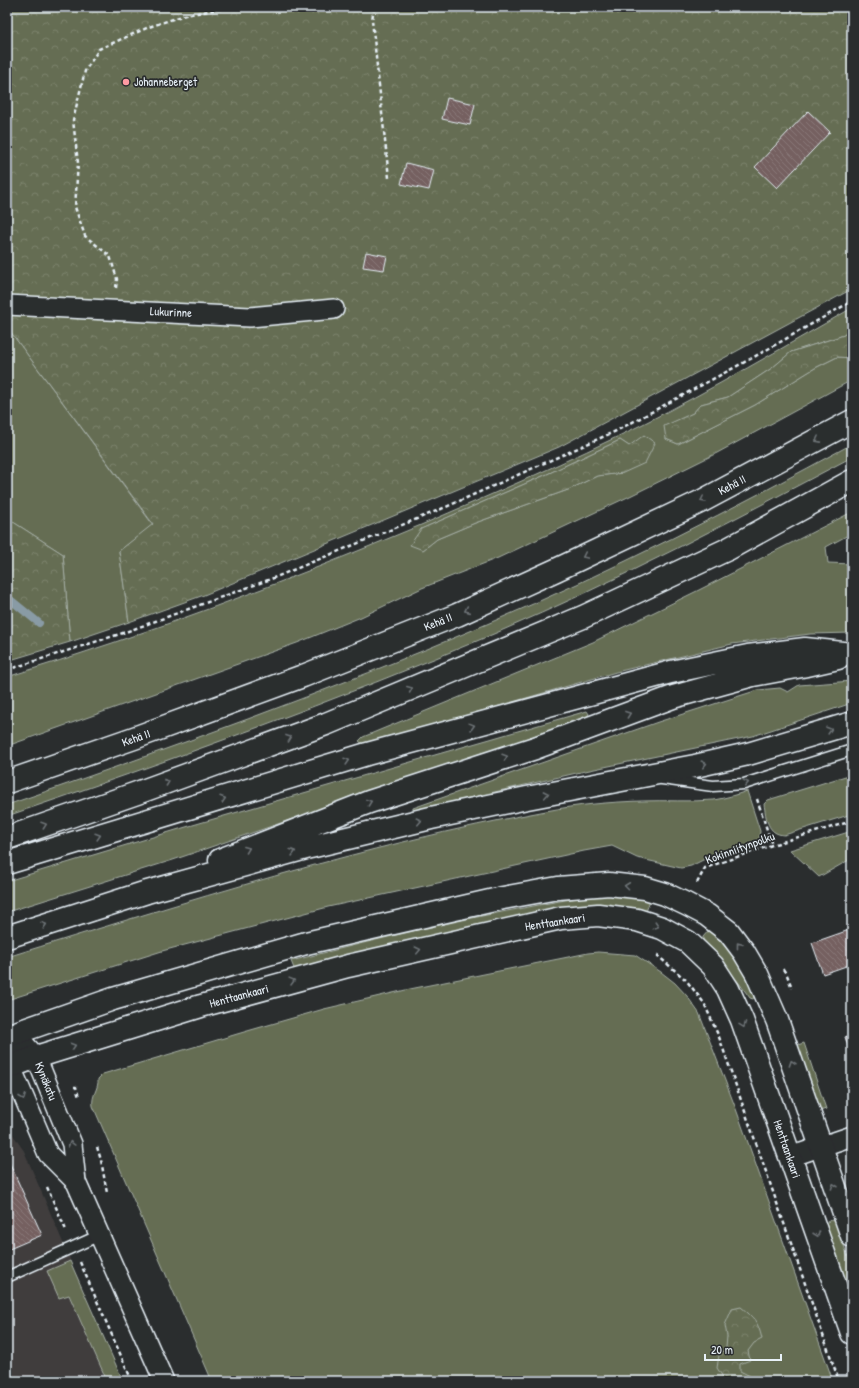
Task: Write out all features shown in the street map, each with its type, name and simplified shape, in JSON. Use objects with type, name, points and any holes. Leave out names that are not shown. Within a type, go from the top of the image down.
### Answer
[{"type":"main road","name":"Kehä II","points":[[7,782],[134,738],[303,676],[457,615],[702,501],[852,421]]},
{"type":"main road","points":[[7,838],[326,724],[584,617],[728,548],[852,481]]},
{"type":"main road","points":[[7,863],[368,754],[671,672],[748,656],[805,649],[852,654]]},
{"type":"main road","points":[[147,892],[241,851],[369,802],[536,748],[673,697],[753,675],[807,665],[852,654]]},
{"type":"main road","points":[[7,937],[147,892],[310,847],[401,825],[526,798],[695,766],[748,754],[852,723]]},
{"type":"main road","points":[[11,1034],[113,999],[306,943],[503,898],[558,888],[609,884],[645,888],[665,894],[707,915],[729,932],[744,952],[777,1020],[852,1236]]},
{"type":"main road","name":"Henttaankaari","points":[[9,1068],[36,1058],[201,1006],[348,966],[561,918],[598,915],[637,920],[662,928],[688,942],[714,966],[728,989],[742,1020],[852,1333]]},
{"type":"street","name":"Lukurinne","points":[[7,305],[250,317],[334,309]]},
{"type":"street","name":"Kynäkatu","points":[[11,1034],[36,1058],[72,1144],[76,1182],[164,1381]]},
{"type":"street","name":"Kynäkatu","points":[[11,1034],[9,1068],[48,1154],[76,1182]]},
{"type":"street","points":[[790,1157],[852,1136]]},
{"type":"lane","points":[[638,776],[713,786],[744,784],[852,750]]},
{"type":"lane","points":[[7,1277],[100,1235]]},
{"type":"path","points":[[112,309],[117,279],[110,256],[85,236],[75,207],[78,163],[73,120],[85,71],[99,49],[149,27],[185,15],[234,7]]},
{"type":"path","points":[[298,7],[342,10],[348,7]]},
{"type":"path","points":[[374,7],[372,20],[389,178]]},
{"type":"path","points":[[7,670],[120,634],[271,579],[446,507],[616,430],[754,357],[852,300]]},
{"type":"path","points":[[757,798],[772,844]]},
{"type":"path","name":"Kokinniitynpolku","points":[[686,904],[705,868],[772,844],[852,821]]},
{"type":"path","points":[[671,932],[658,956],[686,980],[704,1002],[720,1038],[839,1381]]},
{"type":"path","points":[[76,1087],[81,1101]]},
{"type":"path","points":[[96,1145],[101,1160],[108,1197]]},
{"type":"shaded area","points":[[7,1126],[24,1151],[70,1261],[123,1381],[7,1381]]},
{"type":"green space","points":[[7,7],[852,7],[852,289],[559,447],[204,595],[129,622],[119,551],[153,524],[7,327]]},
{"type":"green space","points":[[852,308],[852,326],[844,335],[791,352],[772,368],[728,397],[701,404],[693,413],[680,420],[666,439],[678,444],[755,405],[815,368],[837,357],[852,358],[852,380],[717,453],[498,558],[422,588],[361,617],[297,643],[7,746],[7,677],[164,625],[267,587],[421,525],[504,489],[668,411],[721,383]],"holes":[[[620,440],[629,446],[623,473],[597,476],[568,490],[475,523],[437,539],[423,550],[421,529],[543,476]]]},
{"type":"green space","points":[[852,326],[852,358],[837,357],[815,368],[755,405],[678,444],[666,439],[664,426],[693,413],[701,404],[728,397],[772,368],[791,352],[844,335]]},
{"type":"green space","points":[[7,327],[153,525],[119,551],[129,622],[70,642],[63,554],[7,518]]},
{"type":"green space","points":[[644,435],[655,443],[645,463],[623,473],[597,476],[568,490],[475,523],[437,539],[423,550],[410,545],[421,529],[543,476],[620,440],[629,446]]},
{"type":"green space","points":[[852,444],[852,457],[676,549],[542,613],[436,658],[314,706],[131,773],[7,816],[7,805],[189,741],[309,696],[428,649],[534,604],[672,538]]},
{"type":"green space","points":[[852,512],[852,533],[826,547],[828,563],[852,564],[852,633],[810,634],[732,644],[616,672],[364,745],[359,741],[363,737],[593,642]]},
{"type":"green space","points":[[7,518],[63,554],[70,642],[7,661]]},
{"type":"green space","points":[[852,681],[852,703],[753,736],[585,771],[413,811],[413,808],[658,722],[758,690],[780,688],[788,692],[799,685]]},
{"type":"green space","points":[[587,711],[589,714],[586,718],[173,860],[7,912],[7,881],[186,827]]},
{"type":"green space","points":[[852,774],[852,814],[784,835],[774,832],[768,824],[764,804],[768,800]]},
{"type":"green space","points":[[747,791],[760,831],[759,842],[707,858],[691,866],[681,868],[637,858],[612,846],[584,851],[328,907],[162,951],[7,1000],[7,957],[275,876],[410,840],[558,809],[581,805],[617,802],[714,800]]},
{"type":"green space","points":[[852,831],[852,860],[849,860],[819,877],[790,850]]},
{"type":"green space","points":[[611,895],[629,896],[650,900],[646,912],[611,906],[295,971],[291,961],[399,934],[480,916],[572,899]]},
{"type":"green space","points":[[709,930],[730,952],[741,968],[755,995],[753,999],[750,998],[728,969],[703,941],[703,937]]},
{"type":"green space","points":[[598,952],[635,955],[675,983],[687,996],[699,1013],[736,1109],[833,1381],[212,1381],[93,1106],[93,1099],[98,1079],[103,1074],[324,1009],[410,989]]},
{"type":"green space","points":[[804,1043],[826,1109],[817,1112],[794,1046]]},
{"type":"green space","points":[[832,1220],[836,1222],[852,1269],[852,1310],[824,1223]]},
{"type":"green space","points":[[70,1261],[123,1381],[107,1381],[69,1295],[59,1298],[47,1271]]},
{"type":"green space","points":[[741,1307],[755,1320],[762,1339],[754,1343],[748,1351],[750,1360],[740,1364],[740,1371],[750,1376],[752,1381],[736,1381],[723,1377],[717,1368],[719,1355],[726,1348],[727,1336],[725,1325],[732,1309]]},
{"type":"building","points":[[447,98],[475,104],[470,125],[442,119]]},
{"type":"building","points":[[808,111],[830,132],[777,188],[755,167]]},
{"type":"building","points":[[406,163],[434,170],[429,190],[401,184]]},
{"type":"building","points":[[366,252],[387,256],[384,270],[363,267]]},
{"type":"building","points":[[852,929],[852,964],[823,974],[812,943]]},
{"type":"building","points":[[852,1034],[852,1058],[845,1037]]},
{"type":"building","points":[[7,1157],[42,1235],[7,1250]]},
{"type":"waterway","points":[[7,597],[39,623]]},
{"type":"place","name":"Johanneberget","points":[[126,82]]}]
